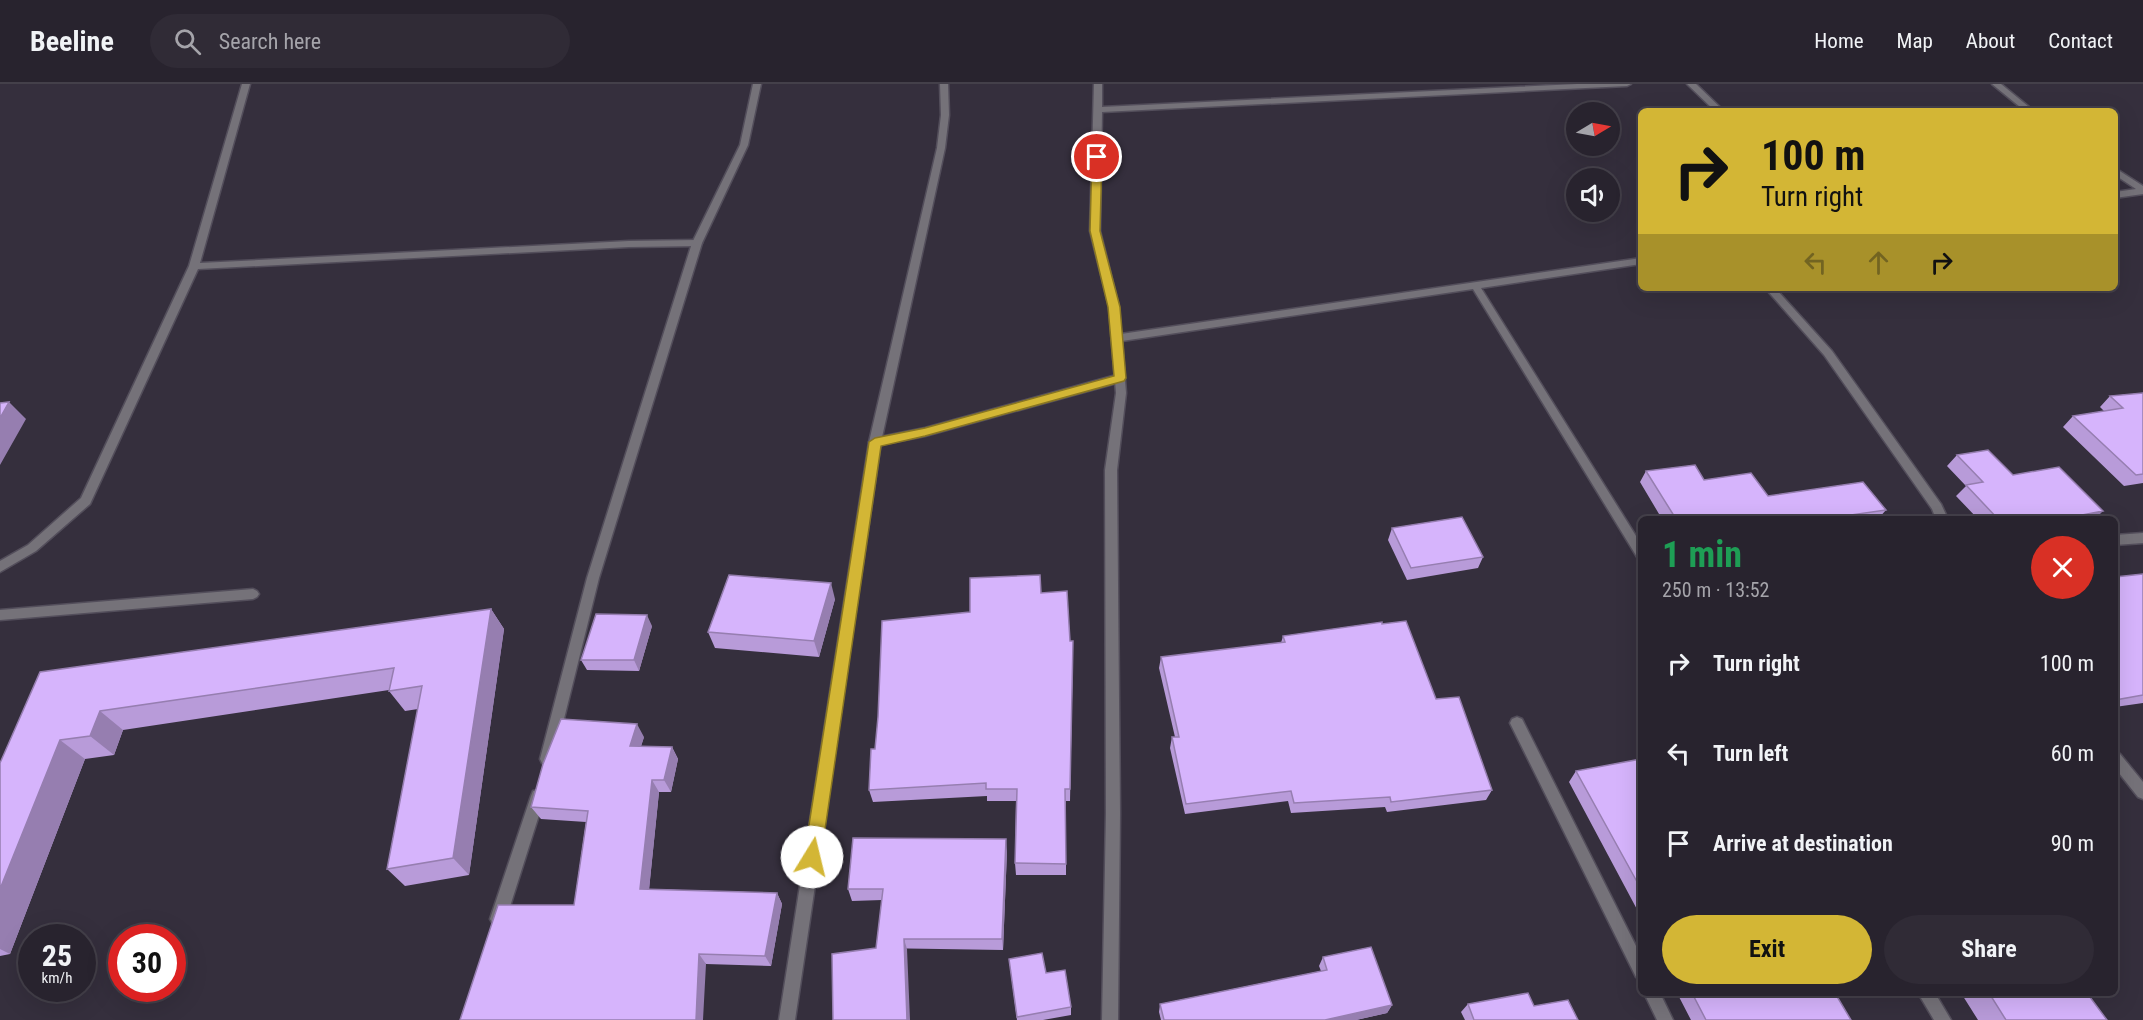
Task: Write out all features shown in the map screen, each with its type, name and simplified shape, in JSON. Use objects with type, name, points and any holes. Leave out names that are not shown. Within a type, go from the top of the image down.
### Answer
[{"type":"street","points":[[0,567],[32,548],[86,501],[194,266],[246,84]]},
{"type":"street","points":[[494,930],[543,777],[593,578],[698,243],[744,145],[757,84]]},
{"type":"street","points":[[787,1020],[875,442],[934,183],[941,135],[944,84]]},
{"type":"street","points":[[1098,84],[1095,231],[1114,307],[1122,393],[1111,470],[1113,813],[1110,1020]]},
{"type":"street","points":[[1098,110],[1628,84]]},
{"type":"street","points":[[1691,84],[1717,108]]},
{"type":"street","points":[[1996,84],[2026,108]]},
{"type":"street","points":[[2118,173],[2143,191]]},
{"type":"street","points":[[2118,195],[2143,191]]},
{"type":"street","points":[[194,266],[629,244],[698,243]]},
{"type":"street","points":[[1118,338],[1638,261]]},
{"type":"street","points":[[1475,285],[1638,549]]},
{"type":"street","points":[[1773,291],[1828,353],[1937,507],[1941,516]]},
{"type":"street","points":[[875,442],[925,432],[1120,378]]},
{"type":"street","points":[[2118,540],[2143,538]]},
{"type":"street","points":[[0,615],[253,594]]},
{"type":"street","points":[[1517,723],[1638,966]]},
{"type":"street","points":[[2118,762],[2143,793]]},
{"type":"street","points":[[1653,996],[1665,1020]]},
{"type":"street","points":[[1928,996],[1944,1020]]},
{"type":"building","points":[[2143,393],[2143,474],[2136,475],[2073,416],[2123,408],[2110,396]]},
{"type":"building","points":[[9,402],[0,418],[0,403]]},
{"type":"building","points":[[1988,450],[2013,475],[2059,467],[2103,511],[2077,516],[1995,516],[1966,485],[1983,482],[1957,455]]},
{"type":"building","points":[[1695,465],[1704,480],[1751,473],[1768,496],[1863,482],[1886,510],[1844,516],[1674,516],[1646,471]]},
{"type":"building","points":[[1462,517],[1483,557],[1411,568],[1392,528]]},
{"type":"building","points":[[2143,574],[2143,695],[2118,699],[2118,577]]},
{"type":"building","points":[[729,575],[831,583],[814,641],[708,632]]},
{"type":"building","points":[[1040,575],[1041,593],[1067,591],[1070,641],[1073,641],[1070,789],[1065,789],[1066,864],[1015,863],[1017,789],[986,789],[986,783],[869,790],[871,749],[875,749],[878,717],[882,621],[970,612],[970,578]]},
{"type":"building","points":[[491,609],[453,858],[387,869],[422,686],[389,691],[394,668],[100,711],[90,736],[60,740],[0,889],[0,763],[40,672]]},
{"type":"building","points":[[596,614],[647,615],[634,660],[581,660]]},
{"type":"building","points":[[1406,621],[1436,699],[1459,697],[1492,790],[1391,802],[1390,797],[1294,803],[1291,791],[1186,804],[1172,737],[1179,737],[1161,657],[1285,642],[1283,636],[1382,622],[1382,624]]},
{"type":"building","points":[[561,719],[637,724],[630,746],[672,747],[664,780],[652,780],[640,889],[777,893],[765,956],[699,954],[696,1020],[460,1020],[498,905],[574,905],[588,811],[531,807],[543,764]]},
{"type":"building","points":[[1638,760],[1638,884],[1576,771]]},
{"type":"building","points":[[853,838],[1006,839],[1002,939],[904,939],[907,1020],[833,1020],[832,954],[876,948],[883,889],[848,889]]},
{"type":"building","points":[[1371,947],[1392,1005],[1325,1020],[1164,1020],[1160,1004],[1327,970],[1323,957]]},
{"type":"building","points":[[1042,953],[1046,973],[1065,970],[1071,1007],[1017,1017],[1009,959]]},
{"type":"building","points":[[1528,993],[1534,1006],[1568,1000],[1578,1020],[1474,1020],[1468,1004]]},
{"type":"building","points":[[1694,996],[1837,996],[1851,1020],[1706,1020]]},
{"type":"building","points":[[1991,996],[2089,996],[2107,1020],[2006,1020]]},
{"type":"route","points":[[812,857],[875,442],[925,432],[1120,378],[1114,307],[1095,231],[1097,157]]}]
